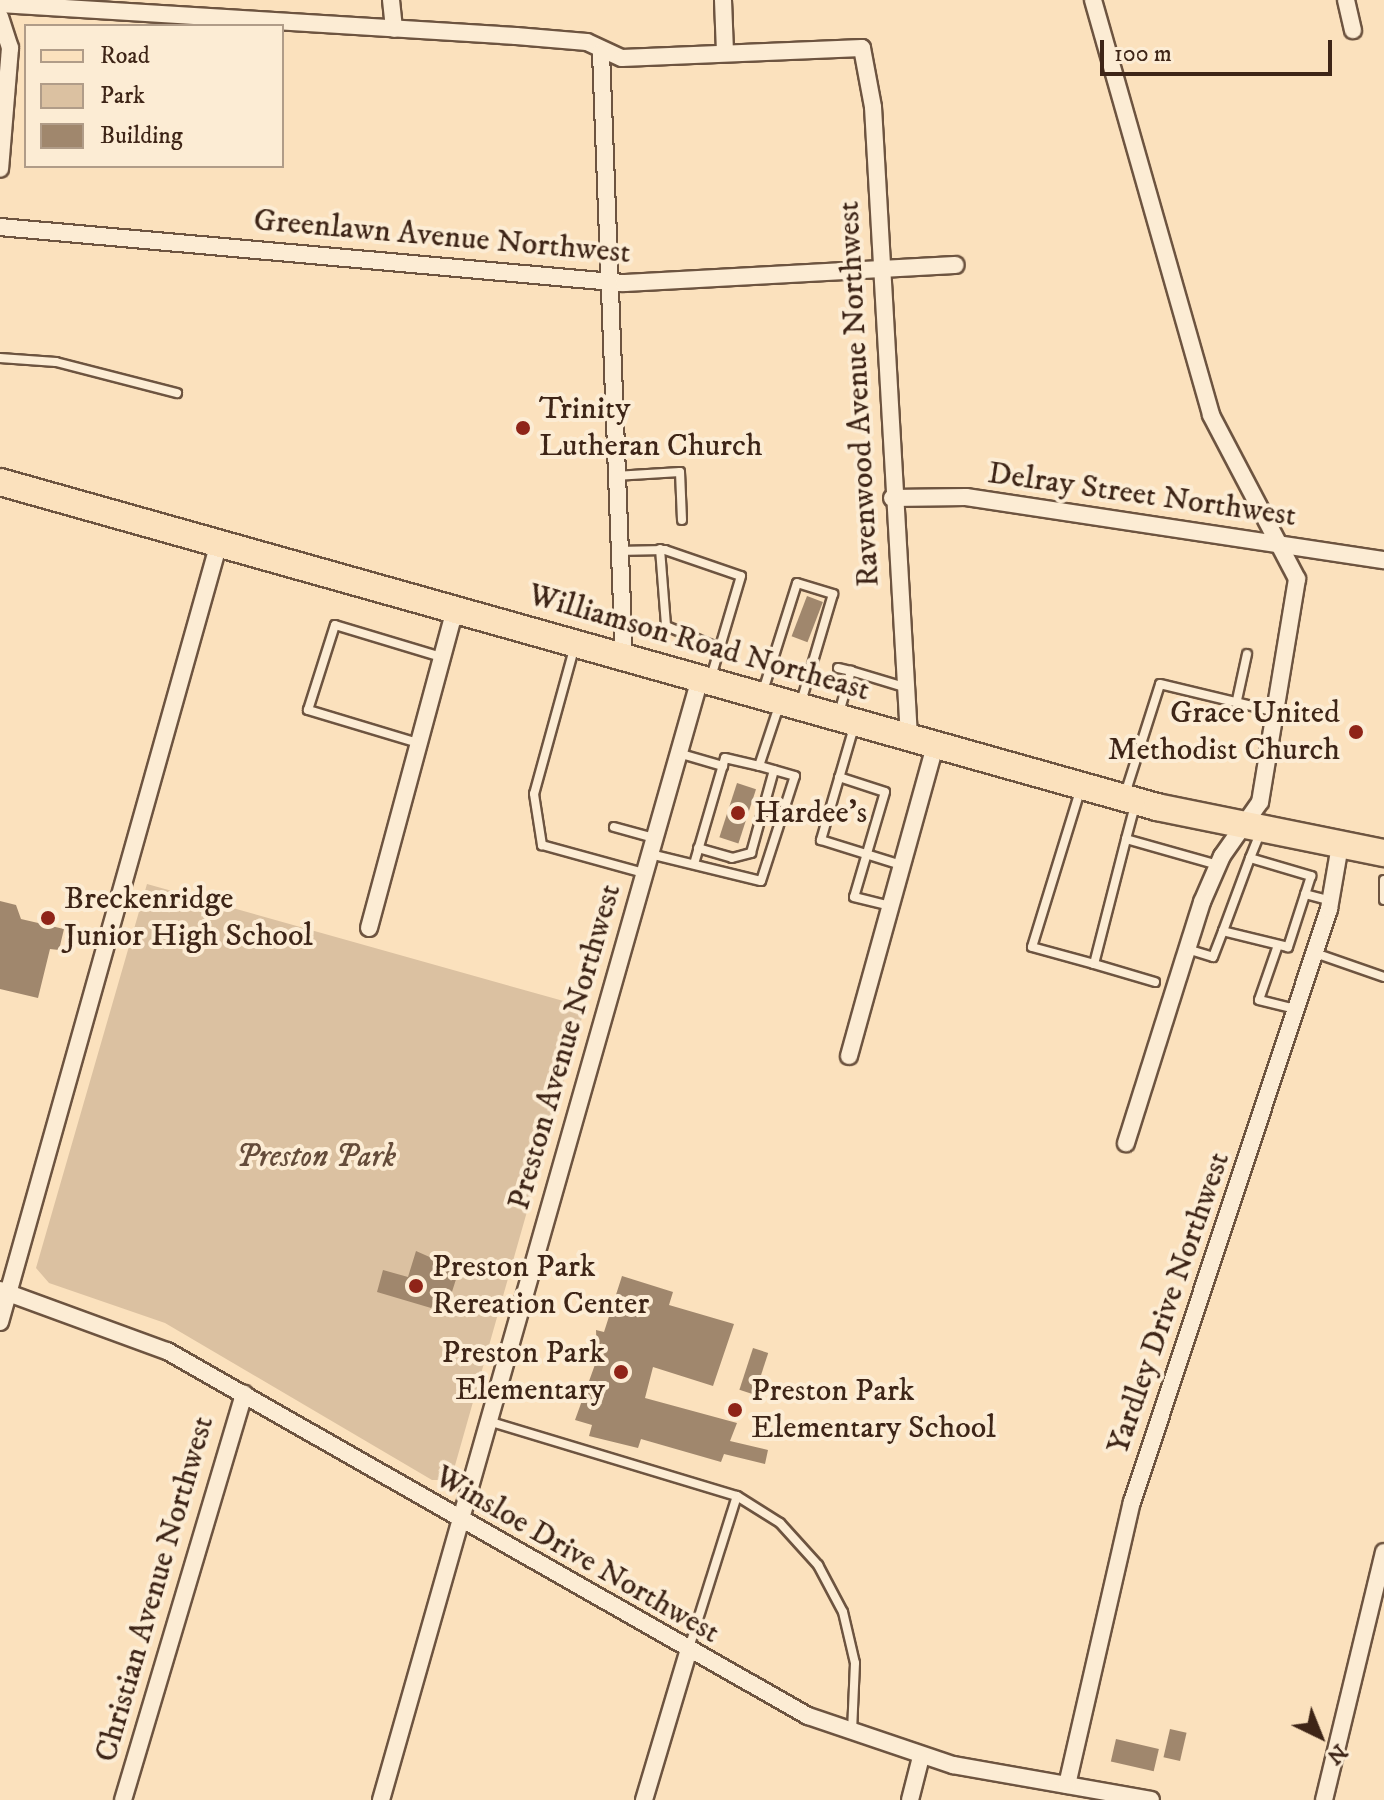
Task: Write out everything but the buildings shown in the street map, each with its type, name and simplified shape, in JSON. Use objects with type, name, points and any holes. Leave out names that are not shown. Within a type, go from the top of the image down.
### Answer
[{"type":"main road","name":"Williamson Road Northeast","points":[[0,482],[1130,800],[1252,830],[1384,853]]},
{"type":"street","points":[[391,0],[394,29]]},
{"type":"street","points":[[0,4],[587,42],[601,52],[622,58],[725,51],[723,0]]},
{"type":"street","points":[[1346,0],[1353,30]]},
{"type":"street","points":[[1098,1],[1211,415],[1283,543],[1297,579],[1278,712],[1252,830],[1218,865],[1187,949],[1126,1143]]},
{"type":"street","points":[[0,17],[10,48],[0,169]]},
{"type":"street","name":"Ravenwood Avenue Northwest","points":[[725,51],[862,48],[873,107],[892,498],[909,737]]},
{"type":"street","points":[[601,52],[606,281],[624,658]]},
{"type":"street","name":"Greenlawn Avenue Northwest","points":[[0,227],[606,281],[956,265]]},
{"type":"street","name":"Delray Street Northwest","points":[[892,498],[966,497],[1384,560]]},
{"type":"street","points":[[0,1322],[4,1291],[219,543]]},
{"type":"street","points":[[369,928],[445,658],[455,610]]},
{"type":"street","name":"Preston Avenue Northwest","points":[[381,1800],[678,753],[705,680]]},
{"type":"street","points":[[849,1056],[898,864],[935,745]]},
{"type":"street","name":"Yardley Drive Northwest","points":[[1067,1785],[1132,1502],[1315,953],[1331,901],[1340,845]]},
{"type":"street","name":"Winsloe Drive Northwest","points":[[4,1291],[126,1332],[244,1394],[688,1652],[852,1734],[921,1757],[1151,1800]]},
{"type":"street","name":"Christian Avenue Northwest","points":[[123,1800],[244,1394]]},
{"type":"street","points":[[1324,1800],[1384,1552]]},
{"type":"street","points":[[644,1800],[688,1652]]},
{"type":"street","points":[[910,1800],[921,1757]]},
{"type":"lane","points":[[0,358],[56,362],[177,393]]},
{"type":"lane","points":[[614,477],[680,472],[682,520]]},
{"type":"lane","points":[[660,549],[666,626],[721,649]]},
{"type":"lane","points":[[617,551],[660,549],[741,576],[721,649],[705,680]]},
{"type":"lane","points":[[759,766],[780,702],[833,594],[797,583],[780,702]]},
{"type":"lane","points":[[420,744],[308,710],[335,625],[445,658]]},
{"type":"lane","points":[[576,644],[534,794],[542,845],[644,873]]},
{"type":"lane","points":[[1237,700],[1247,654]]},
{"type":"lane","points":[[838,668],[904,687]]},
{"type":"lane","points":[[851,671],[839,777],[821,840],[898,864]]},
{"type":"lane","points":[[1094,964],[1126,839],[1130,800],[1160,684],[1278,712]]},
{"type":"lane","points":[[678,753],[723,766]]},
{"type":"lane","points":[[614,827],[694,864],[761,881],[795,776],[725,758],[694,864]]},
{"type":"lane","points":[[698,848],[732,858],[751,853],[774,770]]},
{"type":"lane","points":[[839,777],[885,792],[854,897],[887,905]]},
{"type":"lane","points":[[1082,786],[1032,947],[1155,982]]},
{"type":"lane","points":[[1187,949],[1213,957],[1250,858],[1252,830]]},
{"type":"lane","points":[[1126,839],[1218,865]]},
{"type":"lane","points":[[1223,931],[1288,947],[1311,876],[1250,858]]},
{"type":"lane","points":[[1384,880],[1384,900]]},
{"type":"lane","points":[[1305,894],[1331,901]]},
{"type":"lane","points":[[1278,945],[1259,1000],[1296,1010]]},
{"type":"lane","points":[[1315,953],[1384,977]]},
{"type":"lane","points":[[488,1421],[737,1496],[780,1523],[832,1588],[855,1663],[852,1734]]},
{"type":"lane","points":[[688,1652],[737,1496]]},
{"type":"green space","name":"Preston Park","points":[[147,884],[585,1007],[454,1469],[445,1480],[432,1480],[165,1323],[49,1283],[36,1268]]},
{"type":"place","name":"Trinity Lutheran Church","points":[[523,428]]},
{"type":"place","name":"Grace United Methodist Church","points":[[1356,732]]},
{"type":"place","name":"Hardee's","points":[[738,813]]},
{"type":"place","name":"Breckenridge Junior High School","points":[[48,918]]},
{"type":"place","name":"Preston Park Rereation Center","points":[[416,1286]]},
{"type":"place","name":"Preston Park Elementary","points":[[621,1372]]},
{"type":"place","name":"Preston Park Elementary School","points":[[735,1410]]}]
